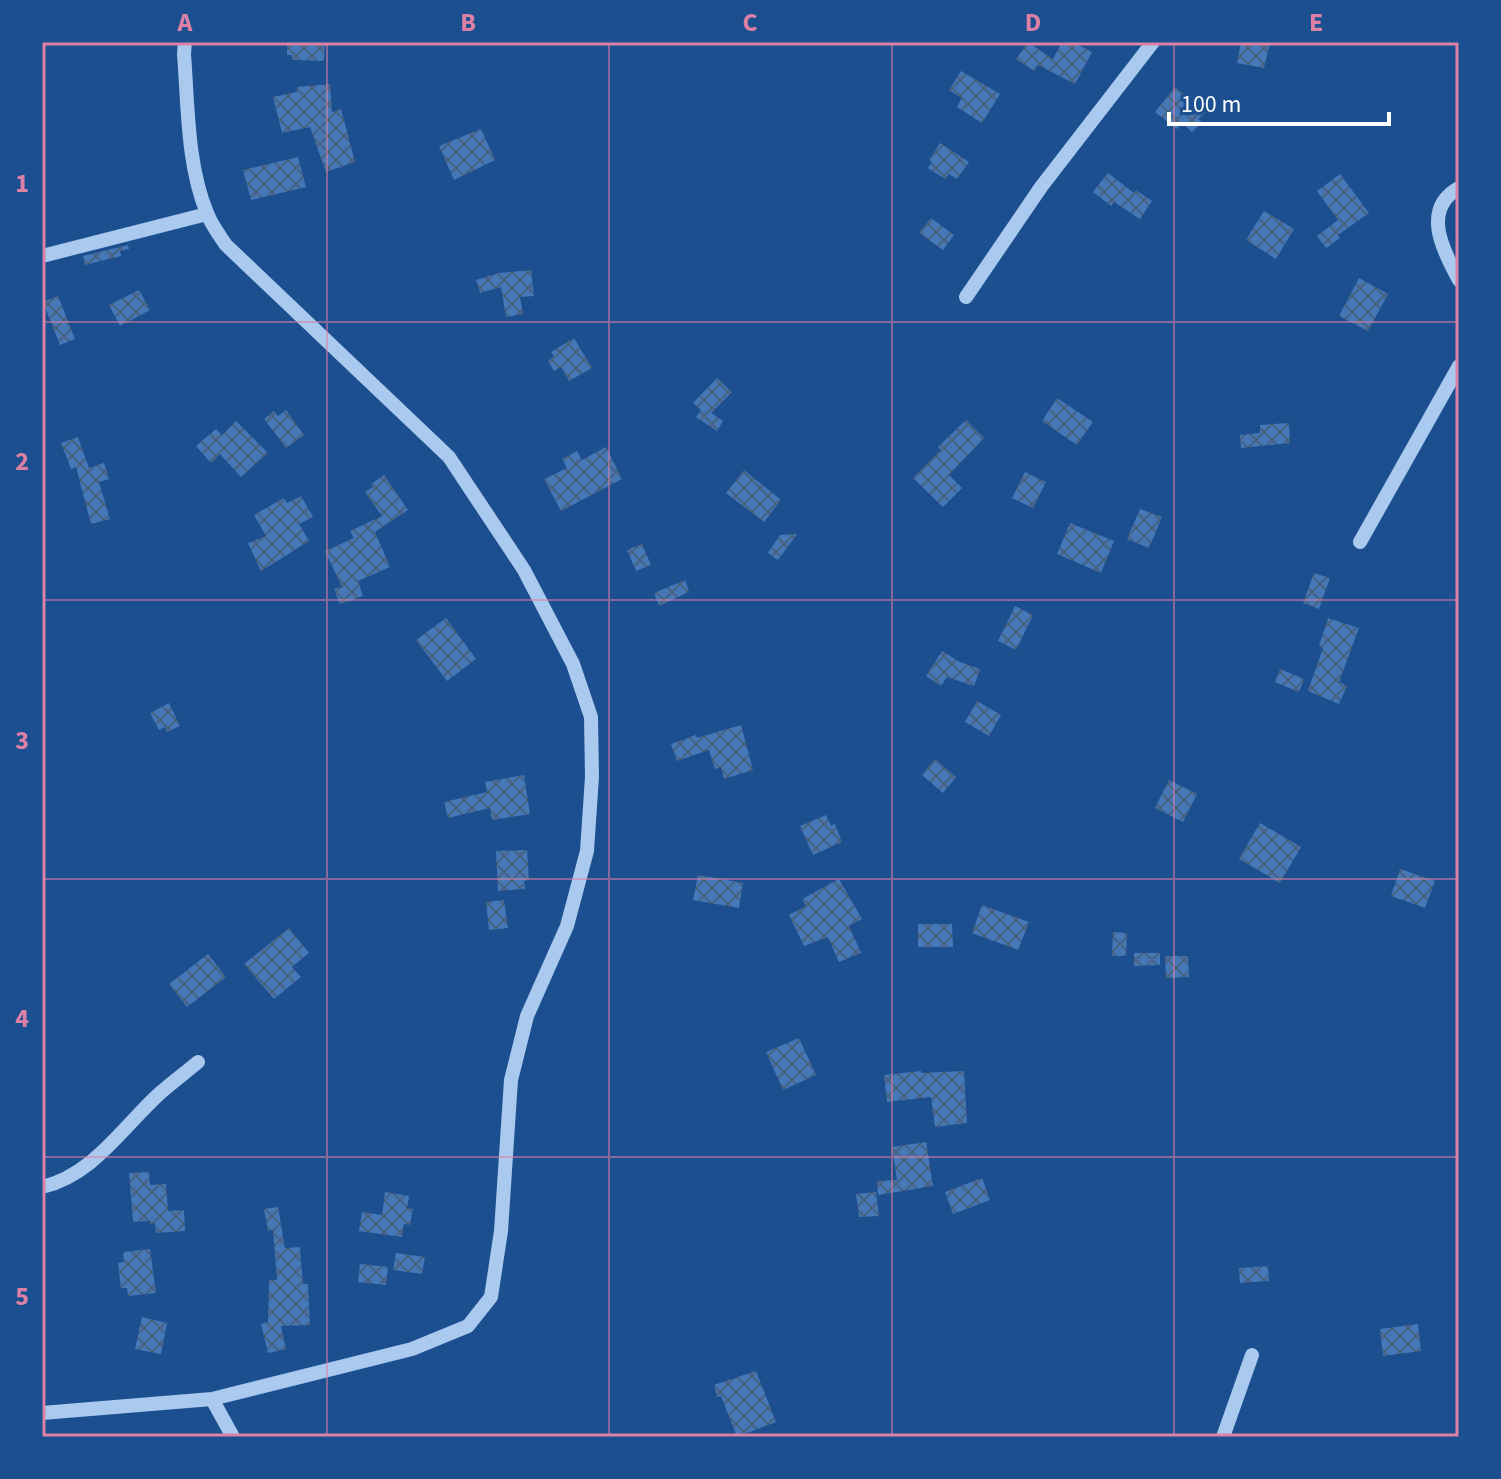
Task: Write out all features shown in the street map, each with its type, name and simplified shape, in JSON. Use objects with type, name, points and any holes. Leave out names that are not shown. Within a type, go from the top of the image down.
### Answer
[{"type":"street","points":[[42,1413],[212,1399],[412,1349],[468,1326],[491,1297],[501,1231],[511,1080],[527,1016],[567,926],[587,851],[592,777],[591,717],[573,664],[524,570],[449,457],[226,245],[207,214],[190,133],[185,42]]},
{"type":"street","points":[[966,297],[1041,187],[1153,42]]},
{"type":"street","points":[[1459,188],[1448,194],[1439,211],[1438,229],[1443,253],[1459,280]]},
{"type":"street","points":[[42,256],[207,214]]},
{"type":"street","points":[[1360,542],[1459,366]]},
{"type":"street","points":[[42,1187],[57,1184],[77,1173],[122,1134],[158,1095],[198,1062]]},
{"type":"street","points":[[1223,1437],[1252,1355]]},
{"type":"street","points":[[212,1399],[233,1437]]},
{"type":"building","points":[[287,42],[325,42],[324,61],[292,60],[292,55],[287,55]]},
{"type":"building","points":[[1028,42],[1053,59],[1062,42],[1073,42],[1092,52],[1075,84],[1038,65],[1034,71],[1016,59]]},
{"type":"building","points":[[1241,42],[1270,42],[1264,68],[1237,63]]},
{"type":"building","points":[[961,71],[1000,94],[982,123],[957,107],[962,98],[949,90]]},
{"type":"building","points":[[330,84],[332,112],[341,109],[355,162],[326,172],[310,127],[282,133],[273,97],[297,92],[297,87]]},
{"type":"building","points":[[1175,87],[1206,112],[1198,119],[1202,122],[1192,132],[1182,123],[1177,129],[1155,112]]},
{"type":"building","points":[[481,129],[495,160],[454,180],[439,146]]},
{"type":"building","points":[[940,143],[969,162],[957,179],[949,174],[945,179],[928,168],[932,162],[929,160]]},
{"type":"building","points":[[298,157],[306,187],[251,200],[243,170]]},
{"type":"building","points":[[1108,173],[1134,193],[1136,190],[1152,201],[1140,219],[1114,202],[1111,206],[1093,192]]},
{"type":"building","points":[[1340,174],[1369,213],[1338,235],[1340,238],[1326,248],[1317,236],[1338,220],[1317,191]]},
{"type":"building","points":[[1264,211],[1294,229],[1276,259],[1246,240]]},
{"type":"building","points":[[931,218],[954,235],[943,250],[919,233]]},
{"type":"building","points":[[128,245],[129,249],[120,251],[121,256],[85,265],[83,256]]},
{"type":"building","points":[[531,270],[534,296],[520,297],[523,314],[506,317],[501,287],[480,293],[476,280],[499,273]]},
{"type":"building","points":[[1359,278],[1388,294],[1368,331],[1339,316]]},
{"type":"building","points":[[139,290],[150,310],[120,326],[109,305]]},
{"type":"building","points":[[58,296],[75,339],[60,345],[43,302]]},
{"type":"building","points":[[574,338],[592,368],[569,381],[561,367],[554,371],[548,361],[554,356],[551,352]]},
{"type":"building","points":[[717,378],[732,392],[711,413],[723,421],[717,431],[696,417],[701,410],[693,403]]},
{"type":"building","points":[[1057,398],[1093,422],[1077,445],[1042,421]]},
{"type":"building","points":[[286,410],[304,435],[286,448],[264,419],[274,411],[278,416]]},
{"type":"building","points":[[966,420],[984,438],[949,475],[962,488],[943,507],[913,478],[941,450],[938,447]]},
{"type":"building","points":[[236,421],[268,453],[241,477],[220,454],[211,463],[196,446],[216,429],[222,435]]},
{"type":"building","points":[[1289,423],[1290,443],[1241,448],[1240,435],[1260,433],[1260,425]]},
{"type":"building","points":[[78,437],[89,468],[104,463],[109,479],[99,482],[110,519],[91,524],[76,467],[71,469],[61,443]]},
{"type":"building","points":[[606,447],[622,479],[561,511],[544,479],[567,468],[562,459],[577,451],[582,460]]},
{"type":"building","points":[[744,470],[781,500],[764,522],[726,493]]},
{"type":"building","points":[[1025,472],[1046,482],[1033,508],[1012,498]]},
{"type":"building","points":[[384,475],[408,510],[375,532],[390,567],[358,581],[363,596],[340,604],[334,589],[342,587],[325,551],[354,538],[350,531],[382,516],[365,492]]},
{"type":"building","points":[[301,496],[313,517],[299,524],[309,541],[261,571],[248,543],[266,536],[254,515],[284,498],[287,503]]},
{"type":"building","points":[[1140,509],[1162,517],[1149,548],[1127,539]]},
{"type":"building","points":[[1070,523],[1114,541],[1101,573],[1057,554]]},
{"type":"building","points":[[797,534],[778,560],[768,553],[780,535]]},
{"type":"building","points":[[642,544],[651,565],[636,571],[627,550]]},
{"type":"building","points":[[1314,573],[1330,578],[1319,609],[1303,603]]},
{"type":"building","points":[[685,580],[689,592],[659,606],[654,593]]},
{"type":"building","points":[[1015,606],[1033,615],[1016,650],[998,641]]},
{"type":"building","points":[[446,618],[476,659],[447,681],[416,640]]},
{"type":"building","points":[[1328,618],[1359,628],[1339,682],[1347,686],[1339,704],[1308,691],[1323,648],[1319,646]]},
{"type":"building","points":[[942,651],[980,669],[974,686],[947,677],[941,686],[926,676]]},
{"type":"building","points":[[1280,669],[1304,679],[1299,692],[1275,682]]},
{"type":"building","points":[[977,701],[1001,715],[989,736],[965,722]]},
{"type":"building","points":[[169,703],[180,726],[167,732],[165,727],[159,730],[150,713]]},
{"type":"building","points":[[741,725],[753,770],[724,779],[721,767],[715,769],[709,750],[677,761],[671,744]]},
{"type":"building","points":[[935,759],[956,777],[943,793],[922,775]]},
{"type":"building","points":[[524,775],[530,814],[492,820],[490,808],[448,818],[444,802],[487,792],[485,782]]},
{"type":"building","points":[[1169,780],[1197,794],[1183,822],[1155,808]]},
{"type":"building","points":[[826,815],[831,826],[835,824],[842,842],[813,855],[800,826]]},
{"type":"building","points":[[1260,823],[1301,847],[1280,883],[1239,859]]},
{"type":"building","points":[[527,850],[529,880],[524,881],[525,889],[498,891],[496,851]]},
{"type":"building","points":[[1400,869],[1435,881],[1425,908],[1391,896]]},
{"type":"building","points":[[698,875],[743,883],[739,908],[693,900]]},
{"type":"building","points":[[839,879],[862,919],[849,926],[861,953],[839,962],[828,937],[804,946],[789,915],[806,906],[802,899]]},
{"type":"building","points":[[504,900],[508,928],[489,930],[486,902]]},
{"type":"building","points":[[982,905],[1029,922],[1018,950],[972,933]]},
{"type":"building","points":[[918,924],[952,924],[953,947],[918,947]]},
{"type":"building","points":[[289,928],[309,953],[292,967],[301,977],[274,999],[244,964]]},
{"type":"building","points":[[1113,932],[1127,933],[1126,956],[1112,956]]},
{"type":"building","points":[[1134,953],[1160,953],[1160,965],[1134,966]]},
{"type":"building","points":[[208,954],[226,977],[187,1007],[169,984]]},
{"type":"building","points":[[1165,956],[1188,956],[1189,977],[1166,978]]},
{"type":"building","points":[[799,1038],[816,1075],[783,1090],[766,1052]]},
{"type":"building","points":[[964,1071],[967,1123],[935,1127],[931,1097],[887,1102],[884,1075]]},
{"type":"building","points":[[926,1142],[933,1186],[878,1195],[877,1181],[897,1180],[892,1147]]},
{"type":"building","points":[[149,1172],[150,1185],[166,1184],[168,1211],[184,1210],[185,1231],[156,1233],[155,1223],[133,1222],[129,1173]]},
{"type":"building","points":[[982,1178],[990,1200],[953,1214],[945,1192]]},
{"type":"building","points":[[385,1192],[409,1196],[407,1208],[413,1209],[410,1225],[404,1224],[402,1237],[359,1231],[362,1212],[382,1215]]},
{"type":"building","points":[[876,1192],[879,1216],[859,1217],[856,1194]]},
{"type":"building","points":[[278,1207],[285,1248],[300,1247],[303,1284],[308,1284],[310,1325],[281,1326],[286,1349],[268,1353],[261,1324],[268,1322],[269,1280],[277,1280],[273,1230],[268,1231],[264,1209]]},
{"type":"building","points":[[150,1249],[156,1293],[128,1296],[127,1288],[121,1288],[118,1263],[124,1262],[123,1252]]},
{"type":"building","points":[[396,1253],[425,1257],[422,1274],[393,1270]]},
{"type":"building","points":[[360,1264],[388,1267],[386,1285],[358,1282]]},
{"type":"building","points":[[1268,1266],[1269,1281],[1240,1283],[1239,1268]]},
{"type":"building","points":[[142,1317],[167,1323],[161,1354],[135,1349]]},
{"type":"building","points":[[1418,1324],[1421,1351],[1383,1356],[1380,1329]]},
{"type":"building","points":[[756,1371],[776,1422],[737,1437],[714,1385]]}]
